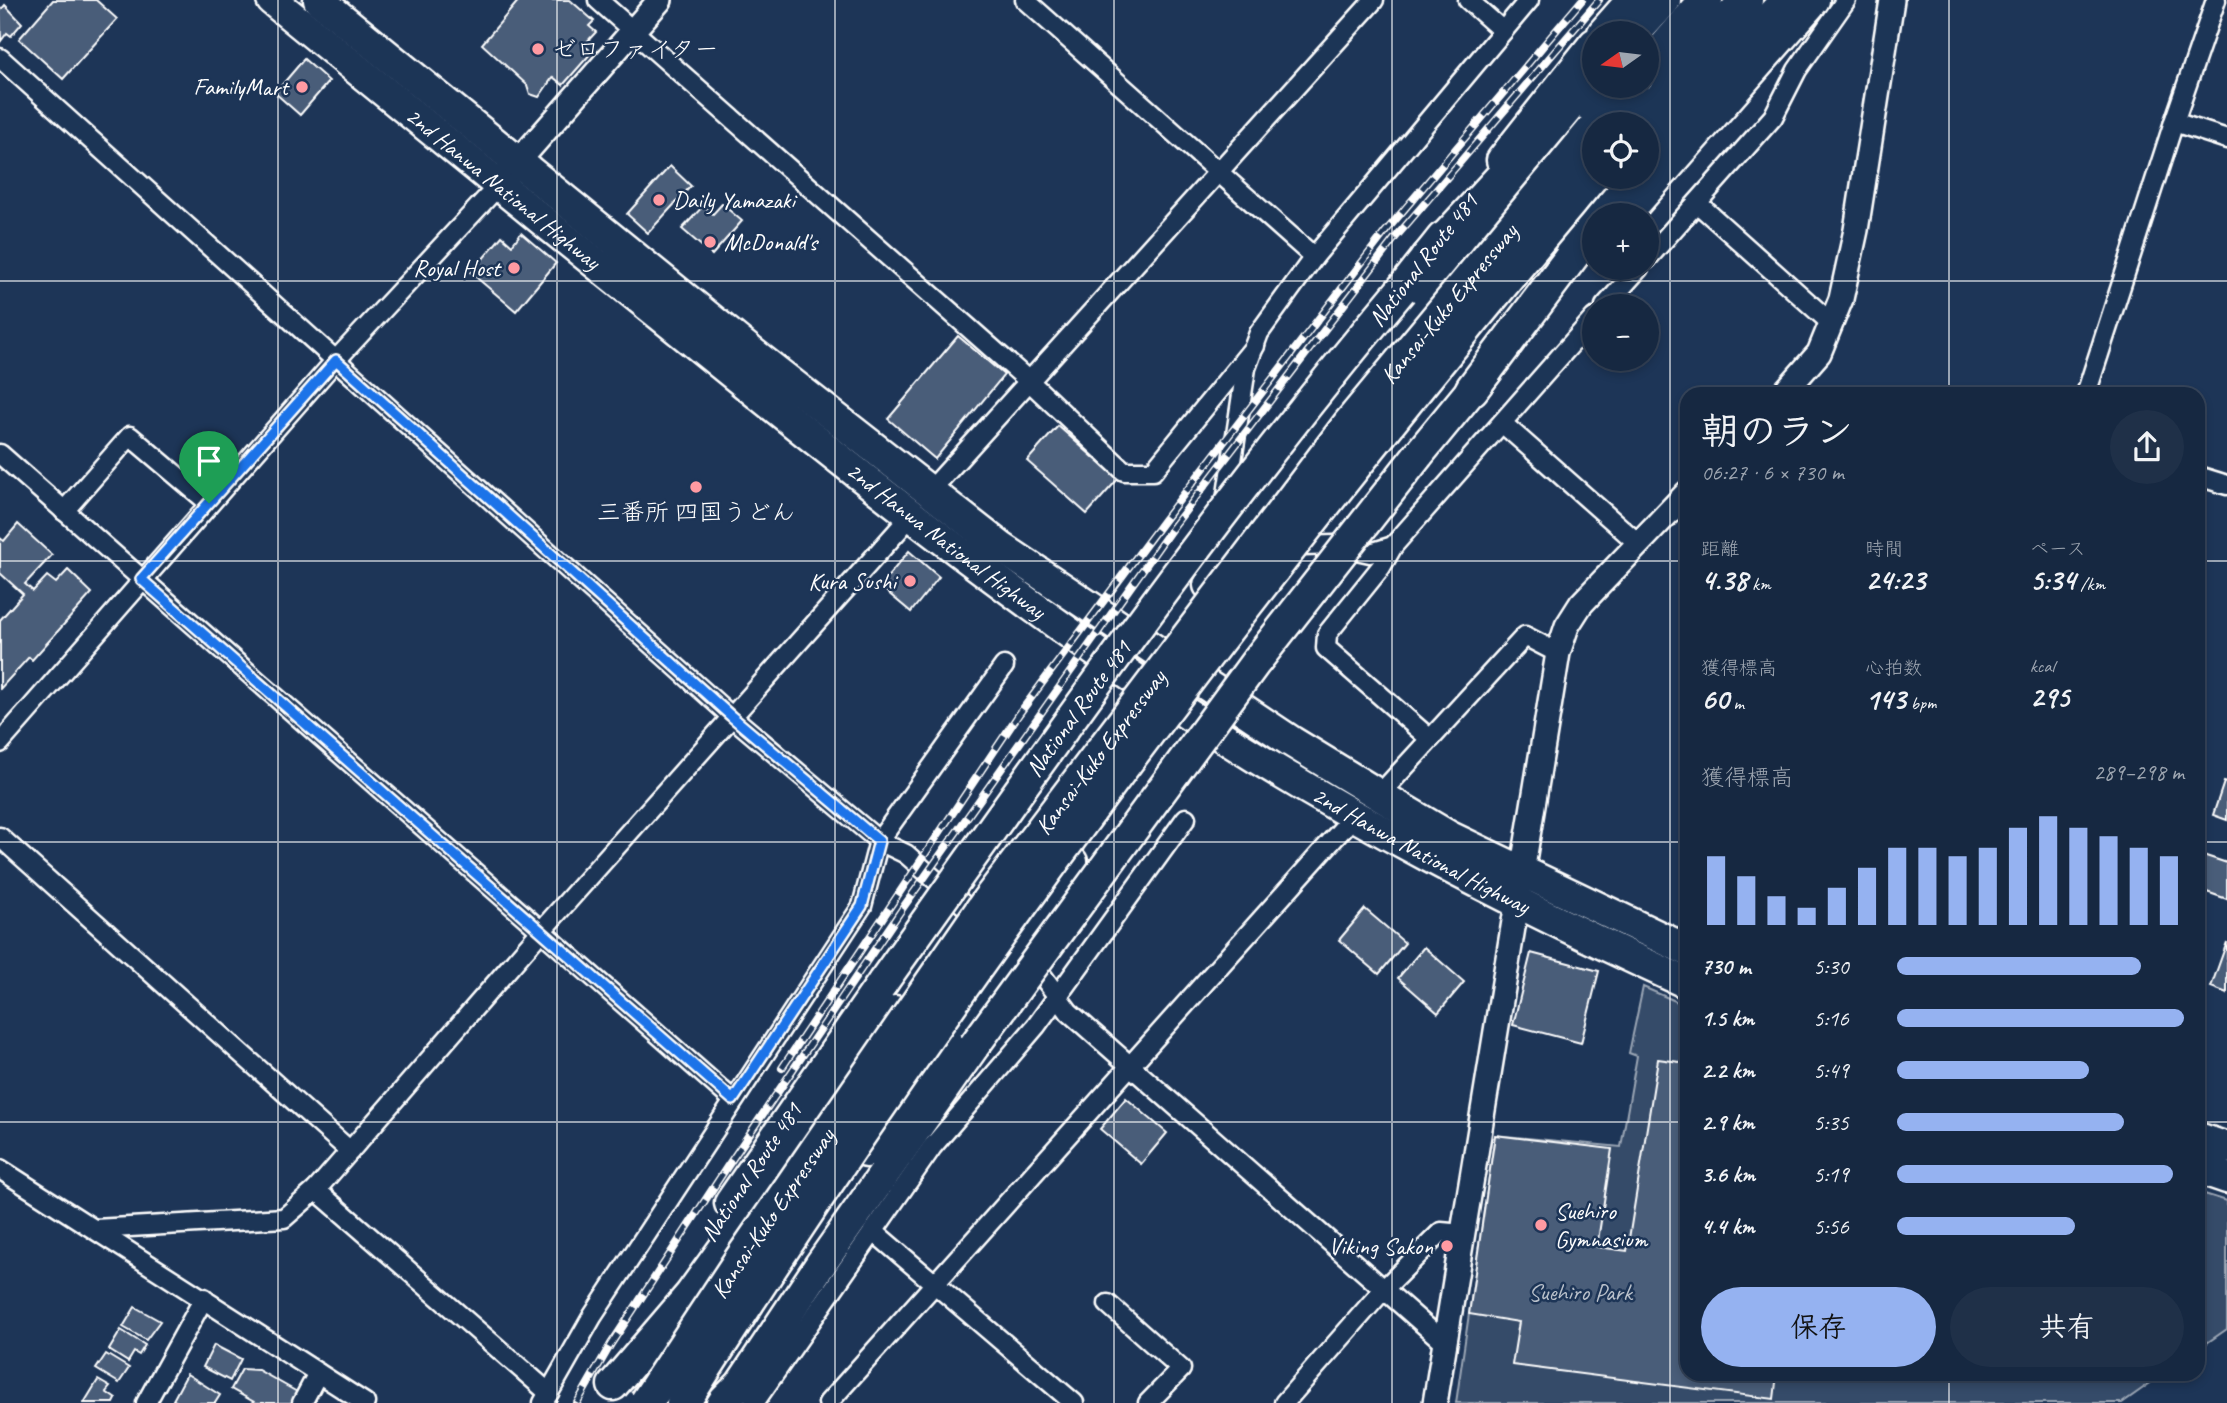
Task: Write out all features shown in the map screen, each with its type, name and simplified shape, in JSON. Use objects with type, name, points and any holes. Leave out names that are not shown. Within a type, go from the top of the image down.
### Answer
[{"type":"highway","name":"2nd Hanwa National Highway","points":[[272,0],[498,186],[910,517],[1181,710],[1354,816],[1517,904],[1680,980]]},
{"type":"highway","name":"2nd Hanwa National Highway","points":[[319,0],[1002,548],[1379,795],[1448,836],[1680,947]]},
{"type":"highway","points":[[1614,21],[1632,0]]},
{"type":"highway","points":[[1645,21],[1664,0]]},
{"type":"highway","points":[[1659,33],[1688,0]]},
{"type":"highway","points":[[1659,54],[1706,0]]},
{"type":"highway","points":[[1659,119],[1746,0]]},
{"type":"highway","points":[[1659,121],[1759,0]]},
{"type":"highway","points":[[1659,123],[1787,0]]},
{"type":"highway","points":[[1636,203],[1814,0]]},
{"type":"highway","name":"National Route 481","points":[[607,1394],[767,1147],[1159,597],[1325,380],[1401,290],[1436,268],[1554,90],[1582,58]]},
{"type":"highway","points":[[607,1394],[690,1294],[788,1155],[1360,379],[1436,268],[1582,90]]},
{"type":"highway","points":[[1436,268],[1599,98]]},
{"type":"highway","points":[[1609,112],[1622,98]]},
{"type":"highway","name":"Kansai-Kuko Expressway","points":[[646,1403],[741,1259],[995,892],[1350,423],[1582,143]]},
{"type":"highway","name":"Kansai-Kuko Expressway","points":[[683,1403],[789,1237],[1011,915],[1340,481],[1582,189]]},
{"type":"highway","points":[[699,1403],[795,1253],[1011,947],[1368,454],[1591,189]]},
{"type":"highway","points":[[1502,293],[1610,189]]},
{"type":"highway","points":[[1612,203],[1623,189]]},
{"type":"highway","points":[[1472,389],[1582,243]]},
{"type":"highway","points":[[722,1403],[741,1384],[820,1265],[974,1046],[1255,663],[1472,389],[1582,264]]},
{"type":"highway","points":[[2205,1141],[2227,1148]]},
{"type":"highway","points":[[2205,1170],[2227,1178]]},
{"type":"street","points":[[598,0],[1030,382],[1124,471],[1153,471],[1255,346]]},
{"type":"street","points":[[0,743],[141,579],[336,360],[498,186],[660,0]]},
{"type":"street","points":[[1025,0],[1314,257]]},
{"type":"street","points":[[929,492],[1374,0]]},
{"type":"street","points":[[1468,0],[1503,31]]},
{"type":"street","points":[[1214,577],[1247,368],[1259,333],[1314,257],[1529,0]]},
{"type":"street","points":[[1659,246],[1773,117],[1797,70],[1846,0]]},
{"type":"street","points":[[1789,387],[1819,353],[1832,324],[1856,230],[1892,0]]},
{"type":"street","points":[[2088,387],[2216,0]]},
{"type":"street","points":[[0,58],[731,716],[879,841],[906,854],[1011,947],[1041,974],[1069,1012],[1445,1343]]},
{"type":"street","points":[[2175,122],[2227,139]]},
{"type":"street","points":[[1697,203],[1832,324]]},
{"type":"street","points":[[1616,294],[1628,280]]},
{"type":"street","points":[[1429,738],[1326,648],[1327,634],[1381,567],[1393,546],[1582,332]]},
{"type":"street","points":[[1502,423],[1639,544]]},
{"type":"street","points":[[64,511],[130,436],[209,503]]},
{"type":"street","points":[[0,454],[733,1100]]},
{"type":"street","points":[[2205,478],[2227,485]]},
{"type":"street","points":[[1435,1403],[1558,653],[1567,626],[1581,604],[1680,500]]},
{"type":"street","points":[[95,1229],[284,1218],[316,1190],[350,1152],[542,930],[910,517]]},
{"type":"street","points":[[1304,545],[1334,545],[1370,553],[1393,546]]},
{"type":"street","points":[[1379,795],[1525,636],[1558,653]]},
{"type":"street","points":[[316,1190],[546,1398],[592,1317],[862,906],[879,841],[1004,666]]},
{"type":"street","points":[[828,1403],[1132,1068],[1354,816]]},
{"type":"street","points":[[754,1403],[932,1147],[1058,996],[1186,818]]},
{"type":"street","points":[[0,837],[350,1152]]},
{"type":"street","points":[[0,1169],[365,1403]]},
{"type":"street","points":[[873,1231],[1074,1403]]},
{"type":"street","points":[[1284,1403],[1383,1290],[1441,1232],[1462,1234]]},
{"type":"street","points":[[146,1403],[204,1298]]},
{"type":"street","points":[[1108,1304],[1181,1369],[1148,1403]]},
{"type":"street","points":[[302,1403],[318,1373]]},
{"type":"green space","name":"Suehiro Park","points":[[1643,987],[1680,1003],[1680,1381],[2153,1381],[2122,1403],[1456,1403],[1495,1135],[1621,1147],[1637,1056],[1629,1053]]},
{"type":"green space","points":[[2205,1194],[2227,1201],[2227,1329],[2205,1344]]},
{"type":"building","points":[[53,0],[96,0],[117,19],[63,79],[19,39]]},
{"type":"building","name":"ゼロファイター","points":[[519,0],[570,0],[594,21],[589,26],[596,32],[584,45],[592,52],[563,85],[553,77],[539,97],[530,94],[527,85],[482,44]]},
{"type":"building","points":[[5,5],[22,23],[11,36],[7,33],[1,41],[0,11]]},
{"type":"building","name":"FamilyMart","points":[[304,59],[329,81],[300,115],[275,93]]},
{"type":"building","name":"Daily Yamazaki","points":[[670,166],[691,186],[648,233],[627,214]]},
{"type":"building","name":"McDonald's","points":[[722,204],[742,221],[712,255],[682,229],[703,206],[713,214]]},
{"type":"building","name":"Royal Host","points":[[521,233],[556,263],[516,311],[471,273],[502,236],[512,245]]},
{"type":"building","points":[[958,336],[1004,375],[935,459],[888,419]]},
{"type":"building","points":[[1058,426],[1118,479],[1087,514],[1027,461]]},
{"type":"building","points":[[18,524],[52,555],[25,584],[33,591],[47,576],[56,583],[68,570],[92,593],[32,660],[29,657],[0,689],[0,620],[23,594],[0,573],[0,538],[4,541]]},
{"type":"building","name":"Kura Sushi","points":[[909,551],[939,577],[911,612],[880,586]]},
{"type":"building","points":[[2224,782],[2227,783],[2227,820],[2213,815]]},
{"type":"building","points":[[2205,856],[2227,863],[2227,899],[2205,891]]},
{"type":"building","points":[[1365,909],[1405,943],[1379,974],[1339,940]]},
{"type":"building","points":[[2227,942],[2227,993],[2211,987]]},
{"type":"building","points":[[1424,947],[1464,982],[1438,1013],[1398,978]]},
{"type":"building","points":[[1531,953],[1599,971],[1581,1043],[1513,1025]]},
{"type":"building","name":"Suehiro Gymnasium","points":[[1658,1059],[1680,1062],[1680,1381],[1776,1381],[1774,1399],[1512,1365],[1519,1322],[1469,1314],[1495,1135],[1612,1149],[1597,1247],[1627,1251]]},
{"type":"building","points":[[1126,1098],[1167,1133],[1141,1164],[1100,1129]]},
{"type":"building","points":[[135,1307],[160,1321],[146,1340],[123,1327]]},
{"type":"building","points":[[121,1330],[145,1345],[139,1355],[134,1352],[128,1362],[109,1350]]},
{"type":"building","points":[[214,1345],[241,1359],[230,1381],[203,1367]]},
{"type":"building","points":[[106,1354],[129,1368],[119,1383],[96,1369]]},
{"type":"building","points":[[242,1369],[258,1370],[299,1393],[293,1403],[256,1403],[231,1389]]},
{"type":"building","points":[[187,1374],[220,1395],[215,1403],[179,1403],[173,1400]]},
{"type":"building","points":[[98,1380],[110,1387],[106,1392],[116,1399],[114,1403],[84,1403]]},
{"type":"railway","points":[[782,1068],[1019,714],[1164,520],[1386,231],[1582,0]]},
{"type":"railway","points":[[577,1403],[611,1344],[727,1167],[902,909],[1173,527],[1395,238],[1599,0]]},
{"type":"place","name":"ゼロファイター","points":[[538,49]]},
{"type":"place","name":"FamilyMart","points":[[302,87]]},
{"type":"place","name":"Daily Yamazaki","points":[[659,200]]},
{"type":"place","name":"McDonald's","points":[[710,242]]},
{"type":"place","name":"Royal Host","points":[[514,268]]},
{"type":"place","name":"三番所 四国うどん","points":[[696,487]]},
{"type":"place","name":"Kura Sushi","points":[[910,581]]},
{"type":"place","name":"Suehiro Gymnasium","points":[[1541,1225]]},
{"type":"place","name":"Viking Sakon","points":[[1447,1246]]},
{"type":"route","points":[[336,360],[731,716],[879,841],[862,906],[733,1100],[141,579],[209,503],[336,360]]}]
